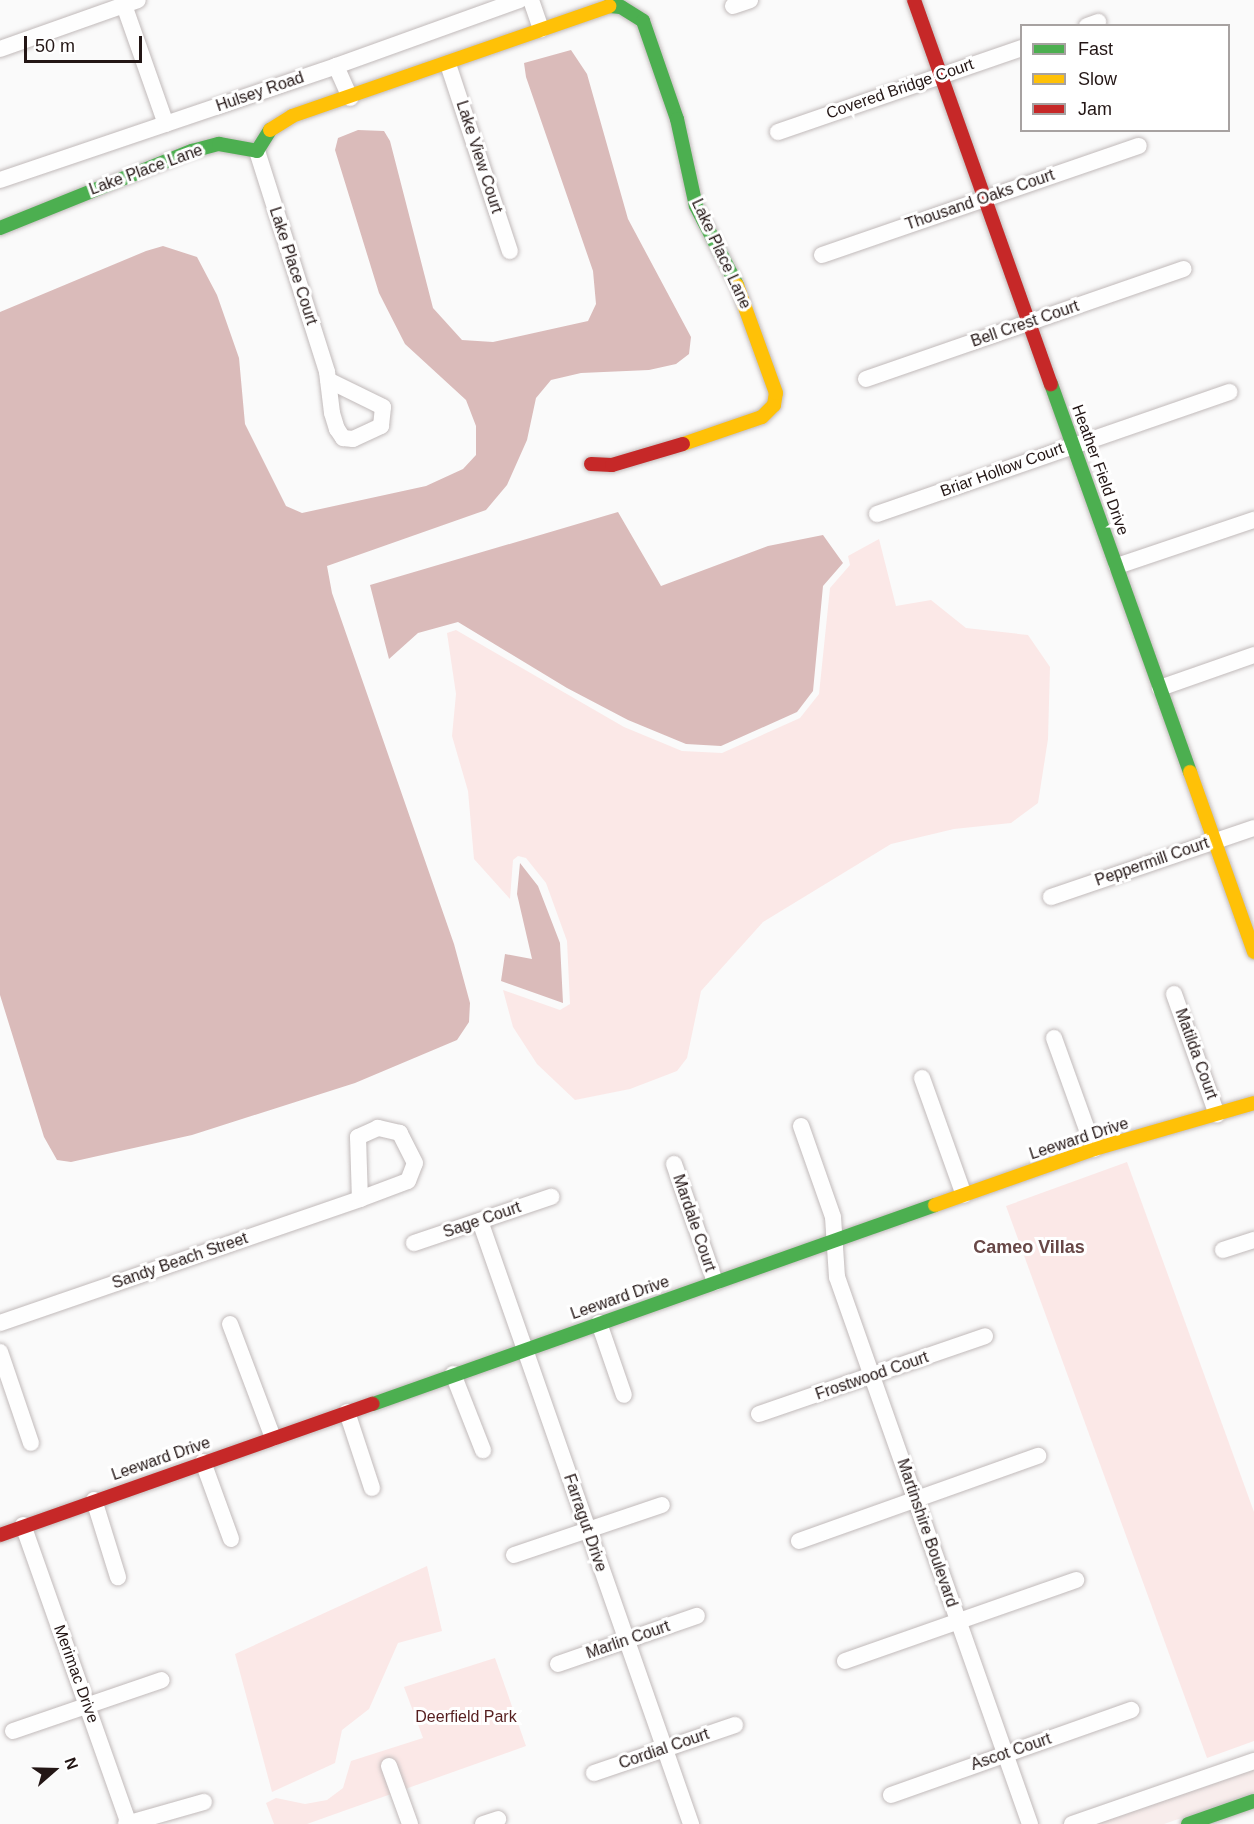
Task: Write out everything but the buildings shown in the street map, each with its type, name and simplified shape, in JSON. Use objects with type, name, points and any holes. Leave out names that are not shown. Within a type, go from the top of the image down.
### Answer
[{"type":"street","name":"Hulsey Road","points":[[0,180],[336,66],[519,0]]},
{"type":"street","points":[[531,0],[541,29]]},
{"type":"street","points":[[733,6],[750,0]]},
{"type":"street","name":"Heather Field Drive","points":[[914,0],[1254,952]]},
{"type":"street","points":[[0,49],[131,3],[166,124]]},
{"type":"street","name":"Lake Place Lane","points":[[0,228],[192,151],[219,144],[257,152],[272,128],[281,122],[448,64],[603,6],[621,7],[643,21],[677,119],[696,206],[744,299],[776,393],[774,405],[762,417],[642,458],[612,465],[591,464]]},
{"type":"street","name":"Covered Bridge Court","points":[[778,132],[1020,49]]},
{"type":"street","name":"Lake View Court","points":[[448,64],[510,251]]},
{"type":"street","points":[[336,66],[350,98]]},
{"type":"street","name":"Thousand Oaks Court","points":[[822,255],[1139,146]]},
{"type":"street","name":"Lake Place Court","points":[[257,152],[328,380]]},
{"type":"street","name":"Bell Crest Court","points":[[866,379],[1183,269]]},
{"type":"street","name":"Briar Hollow Court","points":[[877,514],[1230,392]]},
{"type":"street","points":[[1117,566],[1254,520]]},
{"type":"street","points":[[1160,688],[1254,655]]},
{"type":"street","name":"Peppermill Court","points":[[1051,897],[1254,828]]},
{"type":"street","name":"Matilda Court","points":[[1174,994],[1217,1115]]},
{"type":"street","points":[[1054,1038],[1094,1149]]},
{"type":"street","points":[[922,1078],[964,1195]]},
{"type":"street","name":"Leeward Drive","points":[[0,1535],[1094,1149],[1254,1103]]},
{"type":"street","name":"Martinshire Boulevard","points":[[801,1126],[833,1216],[837,1277],[1030,1824]]},
{"type":"street","name":"Sandy Beach Street","points":[[0,1323],[360,1199],[408,1181],[415,1163],[400,1133],[378,1128],[357,1137],[360,1199]]},
{"type":"street","name":"Mardale Court","points":[[674,1164],[715,1282]]},
{"type":"street","name":"Sage Court","points":[[414,1243],[551,1197]]},
{"type":"street","name":"Farragut Drive","points":[[480,1221],[692,1824]]},
{"type":"street","points":[[1223,1250],[1254,1240]]},
{"type":"street","points":[[599,1323],[624,1395]]},
{"type":"street","points":[[231,1324],[273,1438]]},
{"type":"street","name":"Frostwood Court","points":[[759,1414],[985,1336]]},
{"type":"street","points":[[0,1352],[31,1443]]},
{"type":"street","points":[[453,1374],[483,1450]]},
{"type":"street","points":[[347,1412],[372,1488]]},
{"type":"street","points":[[799,1541],[1038,1456]]},
{"type":"street","points":[[203,1462],[231,1539]]},
{"type":"street","points":[[94,1500],[118,1577]]},
{"type":"street","points":[[514,1555],[662,1505]]},
{"type":"street","name":"Merimac Drive","points":[[23,1525],[128,1824]]},
{"type":"street","points":[[845,1661],[1076,1580]]},
{"type":"street","name":"Marlin Court","points":[[558,1664],[697,1616]]},
{"type":"street","points":[[13,1731],[162,1680]]},
{"type":"street","name":"Ascot Court","points":[[891,1795],[1004,1753],[1131,1710]]},
{"type":"street","name":"Cordial Court","points":[[594,1773],[735,1725]]},
{"type":"street","points":[[1072,1824],[1254,1761]]},
{"type":"street","points":[[389,1766],[410,1824]]},
{"type":"street","points":[[1188,1824],[1254,1801]]},
{"type":"street","points":[[128,1824],[204,1802]]},
{"type":"shaded area","points":[[571,50],[587,74],[628,219],[691,337],[689,354],[676,364],[649,370],[581,373],[551,380],[536,398],[527,440],[507,485],[486,510],[327,566],[332,593],[454,944],[470,1003],[469,1022],[457,1040],[355,1083],[192,1135],[71,1162],[57,1160],[44,1137],[0,995],[0,312],[163,246],[197,257],[217,295],[239,358],[245,424],[286,506],[302,513],[426,486],[463,469],[476,455],[476,426],[466,400],[405,344],[379,293],[335,150],[338,138],[358,130],[384,131],[390,141],[433,308],[462,340],[493,342],[588,321],[596,304],[593,271],[526,77],[524,63]]},
{"type":"shaded area","points":[[618,512],[661,586],[768,546],[823,535],[843,563],[823,586],[813,691],[797,712],[721,746],[686,744],[628,720],[567,688],[458,622],[418,633],[389,659],[370,585]]},
{"type":"shaded area","points":[[520,863],[538,886],[560,943],[563,1003],[501,981],[505,954],[532,959],[517,894]]},
{"type":"shaded area","points":[[1254,1770],[1254,1793],[1164,1824],[1096,1824]]},
{"type":"green space","points":[[879,539],[896,606],[931,600],[966,628],[1028,635],[1050,667],[1048,739],[1038,803],[1011,823],[954,829],[891,844],[763,922],[701,991],[687,1058],[677,1071],[630,1089],[575,1100],[537,1064],[513,1027],[503,990],[560,1010],[570,1004],[567,941],[546,883],[526,858],[518,856],[513,860],[510,899],[474,859],[468,791],[452,736],[456,694],[447,633],[456,630],[624,727],[682,751],[722,753],[800,718],[819,694],[830,588],[850,565],[848,556]]},
{"type":"green space","points":[[1127,1162],[1254,1512],[1254,1741],[1207,1758],[1006,1206]]},
{"type":"green space","points":[[427,1566],[442,1631],[398,1643],[369,1709],[342,1730],[335,1763],[272,1792],[235,1654]]},
{"type":"green space","name":"Deerfield Park","points":[[495,1658],[526,1746],[307,1824],[274,1824],[266,1803],[276,1798],[305,1804],[327,1800],[343,1788],[351,1761],[423,1738],[404,1687]]},
{"type":"traffic: fast","points":[[609,6],[621,7],[643,21],[677,119],[696,206],[737,285]]},
{"type":"traffic: fast","points":[[0,228],[192,151],[219,144],[257,151],[270,130]]},
{"type":"traffic: fast","points":[[1051,384],[1190,772]]},
{"type":"traffic: fast","points":[[373,1404],[935,1205]]},
{"type":"traffic: fast","points":[[1188,1824],[1254,1801]]},
{"type":"traffic: slow","points":[[270,130],[292,116],[609,6]]},
{"type":"traffic: slow","points":[[683,444],[762,417],[774,405],[776,393],[737,285]]},
{"type":"traffic: slow","points":[[1190,772],[1254,952]]},
{"type":"traffic: slow","points":[[935,1205],[1094,1149],[1254,1103]]},
{"type":"traffic: jam","points":[[914,0],[1051,384]]},
{"type":"traffic: jam","points":[[591,464],[612,465],[683,444]]},
{"type":"traffic: jam","points":[[0,1535],[373,1404]]},
{"type":"district","name":"Cameo Villas","points":[[1029,1247]]}]
